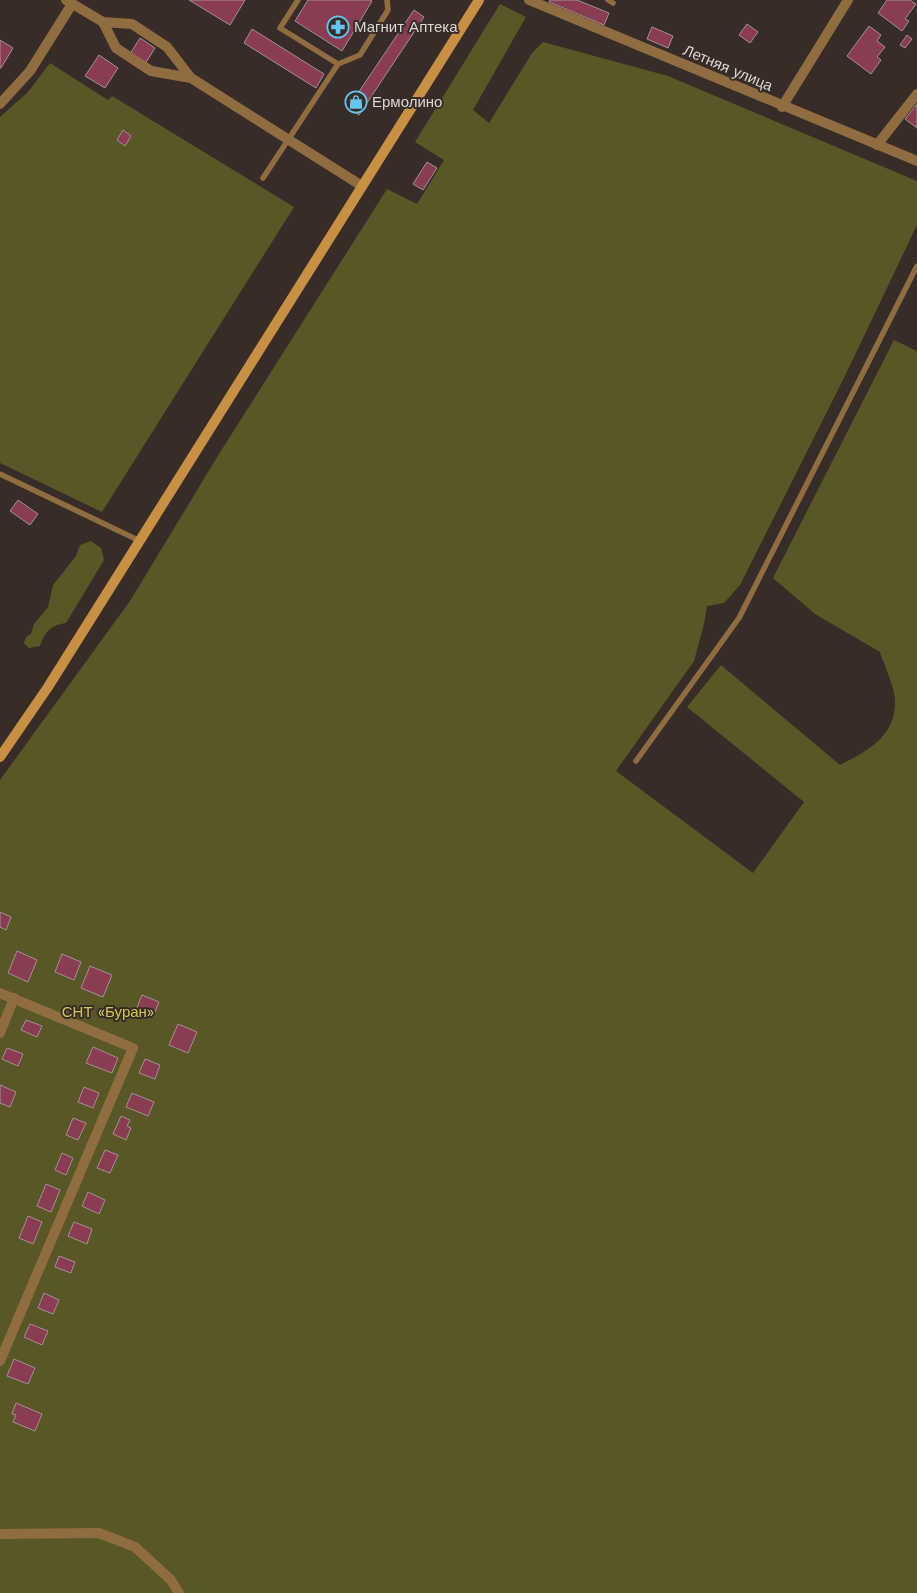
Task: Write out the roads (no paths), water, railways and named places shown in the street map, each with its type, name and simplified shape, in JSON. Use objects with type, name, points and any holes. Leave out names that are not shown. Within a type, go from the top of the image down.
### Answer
[{"type":"street","points":[[0,757],[24,724],[140,541],[479,0]]},
{"type":"street","name":"Летняя улица","points":[[528,0],[782,107],[917,161]]},
{"type":"street","points":[[782,107],[848,0]]},
{"type":"street","points":[[0,104],[30,71],[71,1],[103,22],[132,24],[167,47],[191,78],[362,186]]},
{"type":"street","points":[[103,22],[116,48],[151,71],[191,78]]},
{"type":"street","points":[[877,146],[917,94]]},
{"type":"street","points":[[0,993],[133,1048],[0,1361]]},
{"type":"street","points":[[0,1033],[14,998]]},
{"type":"street","points":[[0,1534],[100,1533],[135,1547],[171,1580],[179,1593]]},
{"type":"lane","points":[[298,0],[280,28],[338,64]]},
{"type":"lane","points":[[262,178],[338,64],[360,54],[388,10],[387,0]]},
{"type":"lane","points":[[636,761],[739,618],[917,266]]},
{"type":"lane","points":[[0,474],[140,541]]},
{"type":"place","name":"Магнит Аптека","points":[[338,27]]},
{"type":"place","name":"Ермолино","points":[[356,102]]},
{"type":"park label","name":"СНТ «Буран»","points":[[108,1012]]}]
